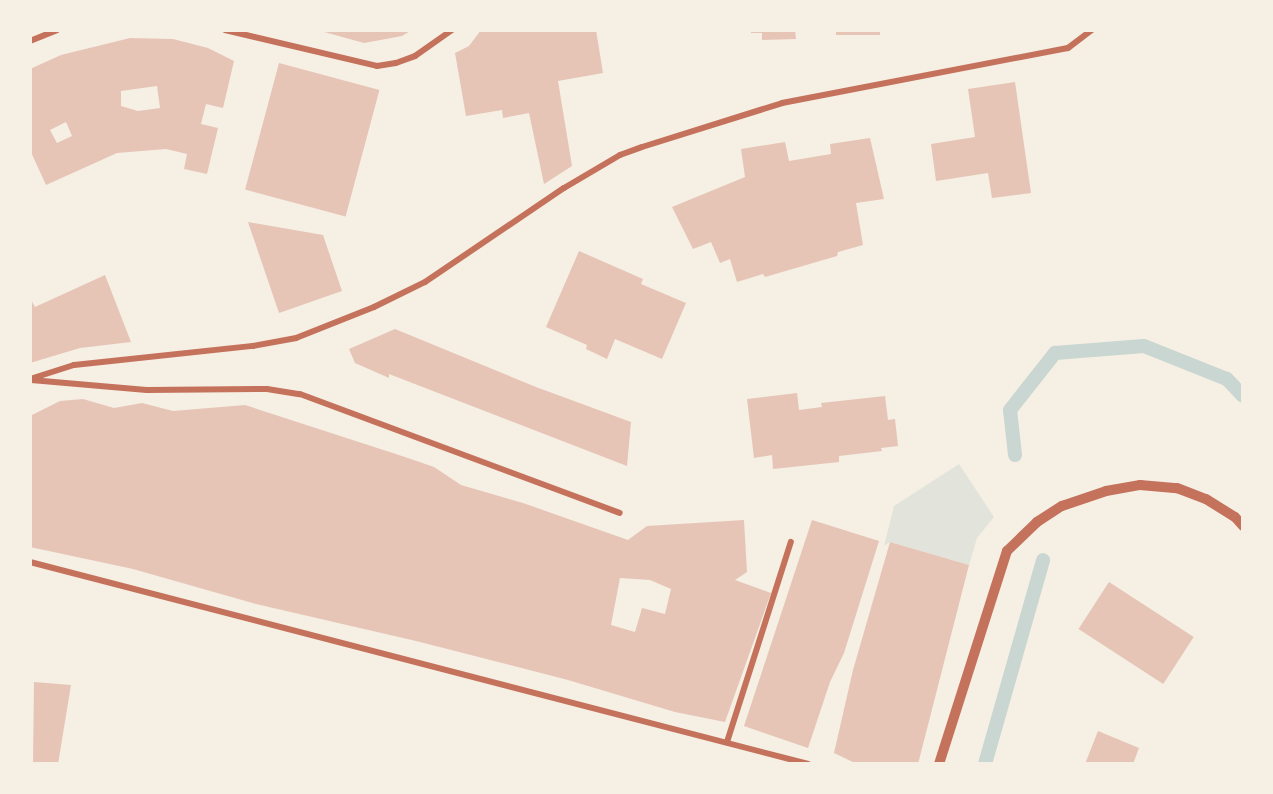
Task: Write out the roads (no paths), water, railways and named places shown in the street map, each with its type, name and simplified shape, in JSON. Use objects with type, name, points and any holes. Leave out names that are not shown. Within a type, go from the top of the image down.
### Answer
[{"type":"street","points":[[30,41],[57,30]]},
{"type":"street","points":[[225,30],[377,66],[396,63],[415,56],[452,30]]},
{"type":"street","points":[[30,380],[74,365],[253,346],[296,338],[374,307],[425,282],[564,189],[631,151],[782,103],[1068,48],[1092,30]]},
{"type":"street","points":[[30,380],[147,390],[267,389],[300,394],[620,513]]},
{"type":"street","points":[[939,764],[1007,551],[1036,522],[1062,507],[1106,491],[1140,484],[1177,488],[1206,499],[1235,517],[1243,526]]},
{"type":"street","points":[[727,742],[791,542]]},
{"type":"street","points":[[30,561],[808,764]]},
{"type":"waterway","points":[[1015,455],[1010,410],[1055,353],[1144,346],[1227,379],[1243,396]]},
{"type":"waterway","points":[[985,764],[1043,560]]}]
